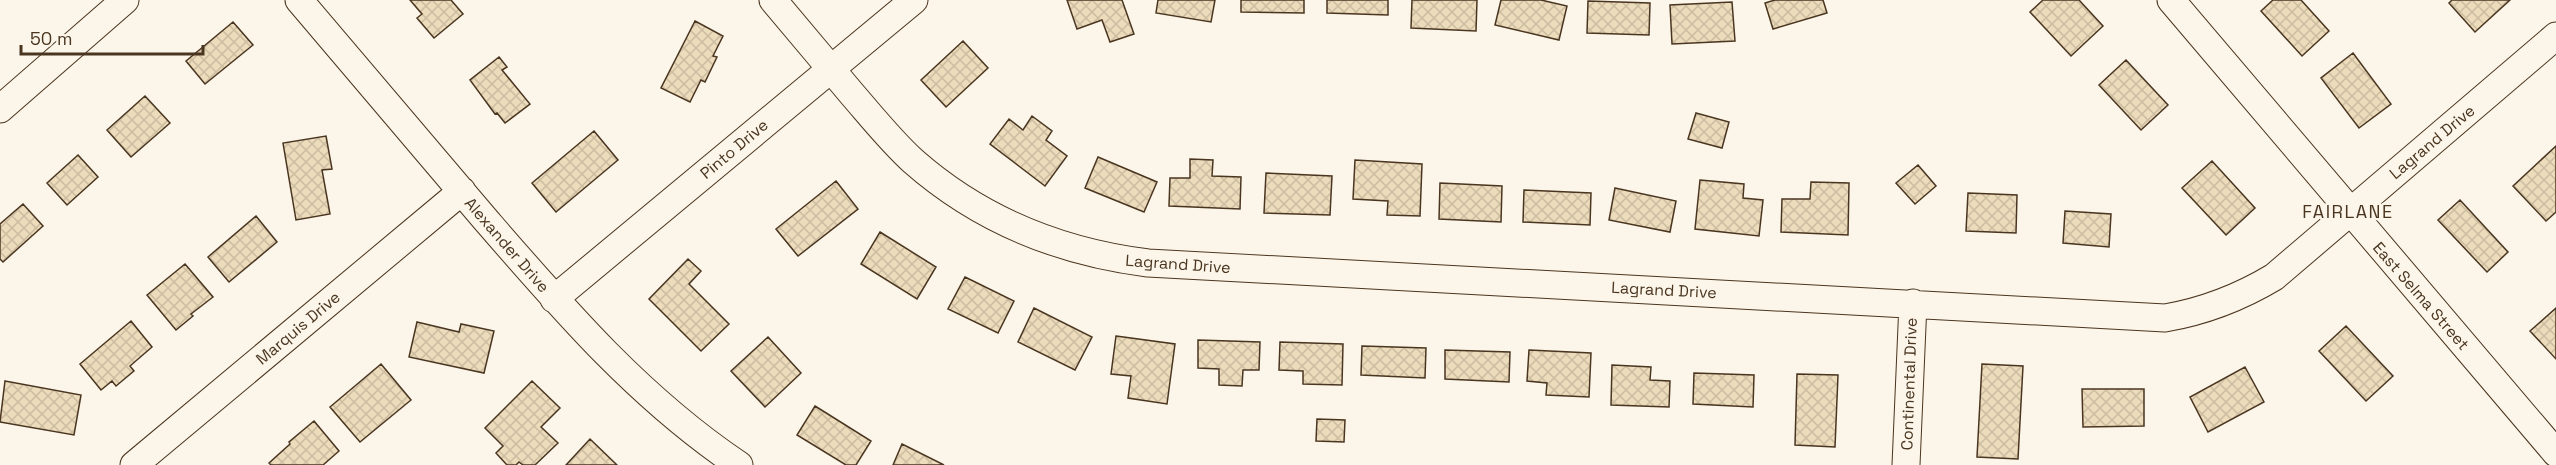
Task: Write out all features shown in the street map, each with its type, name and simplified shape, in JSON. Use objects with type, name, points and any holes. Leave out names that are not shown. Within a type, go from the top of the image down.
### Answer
[{"type":"street","points":[[0,110],[125,0]]},
{"type":"street","name":"Alexander Drive","points":[[299,0],[554,299],[614,363],[685,426],[739,465]]},
{"type":"street","name":"Lagrand Drive","points":[[773,0],[889,138],[938,182],[993,217],[1023,232],[1084,252],[1148,264],[2165,318],[2222,305],[2274,277],[2556,36]]},
{"type":"street","name":"Pinto Drive","points":[[554,299],[914,0]]},
{"type":"street","name":"East Selma Street","points":[[2171,0],[2556,453]]},
{"type":"street","name":"Marquis Drive","points":[[134,465],[462,191]]},
{"type":"street","name":"Continental Drive","points":[[1906,465],[1913,303]]},
{"type":"building","points":[[410,0],[451,0],[463,14],[434,38],[417,18],[422,14]]},
{"type":"building","points":[[1067,0],[1122,0],[1134,34],[1110,42],[1102,20],[1077,29]]},
{"type":"building","points":[[1158,0],[1215,0],[1211,22],[1156,13]]},
{"type":"building","points":[[1241,0],[1304,0],[1304,13],[1241,12]]},
{"type":"building","points":[[1327,0],[1388,0],[1388,15],[1327,13]]},
{"type":"building","points":[[1412,0],[1477,0],[1476,31],[1411,28]]},
{"type":"building","points":[[1501,0],[1541,0],[1567,6],[1559,40],[1495,25]]},
{"type":"building","points":[[1775,0],[1823,0],[1827,13],[1773,29],[1765,3]]},
{"type":"building","points":[[2043,0],[2079,0],[2103,26],[2071,56],[2030,12]]},
{"type":"building","points":[[2273,0],[2301,0],[2329,31],[2302,56],[2261,11]]},
{"type":"building","points":[[2452,0],[2510,0],[2475,32],[2449,3]]},
{"type":"building","points":[[1588,1],[1650,3],[1649,35],[1587,33]]},
{"type":"building","points":[[1732,2],[1735,41],[1672,44],[1670,5]]},
{"type":"building","points":[[695,21],[723,36],[713,56],[717,57],[705,82],[701,80],[690,102],[661,88]]},
{"type":"building","points":[[233,22],[253,45],[205,84],[186,61]]},
{"type":"building","points":[[963,41],[988,68],[946,107],[921,80]]},
{"type":"building","points":[[2353,53],[2391,104],[2359,128],[2321,78]]},
{"type":"building","points":[[499,57],[507,67],[502,70],[530,104],[505,123],[497,113],[495,114],[470,80]]},
{"type":"building","points":[[2126,60],[2168,105],[2141,130],[2099,85]]},
{"type":"building","points":[[145,96],[170,123],[131,157],[107,130]]},
{"type":"building","points":[[1696,113],[1729,122],[1722,148],[1688,139]]},
{"type":"building","points":[[1032,116],[1052,131],[1046,140],[1067,156],[1045,186],[990,144],[1009,119],[1023,130]]},
{"type":"building","points":[[594,131],[618,160],[556,212],[532,183]]},
{"type":"building","points":[[326,136],[332,169],[322,170],[330,214],[296,220],[283,143]]},
{"type":"building","points":[[2556,146],[2556,212],[2546,221],[2513,186]]},
{"type":"building","points":[[78,155],[98,177],[67,205],[47,183]]},
{"type":"building","points":[[1098,157],[1157,182],[1144,212],[1085,188]]},
{"type":"building","points":[[1190,159],[1213,160],[1212,176],[1241,177],[1240,209],[1169,206],[1170,178],[1190,178]]},
{"type":"building","points":[[1355,160],[1422,164],[1420,216],[1387,215],[1388,201],[1353,199]]},
{"type":"building","points":[[2212,161],[2255,208],[2226,235],[2182,188]]},
{"type":"building","points":[[1918,165],[1936,186],[1915,204],[1896,183]]},
{"type":"building","points":[[1266,173],[1332,176],[1330,215],[1264,213]]},
{"type":"building","points":[[1700,180],[1744,184],[1743,198],[1763,200],[1759,236],[1695,229]]},
{"type":"building","points":[[836,181],[858,209],[798,256],[776,229]]},
{"type":"building","points":[[1811,182],[1849,183],[1848,235],[1781,232],[1782,199],[1810,199]]},
{"type":"building","points":[[1440,183],[1502,186],[1501,222],[1439,219]]},
{"type":"building","points":[[1615,188],[1676,201],[1670,232],[1609,220]]},
{"type":"building","points":[[1524,190],[1591,193],[1590,225],[1523,222]]},
{"type":"building","points":[[1968,193],[2017,195],[2016,233],[1966,231]]},
{"type":"building","points":[[2460,200],[2508,252],[2487,272],[2438,220]]},
{"type":"building","points":[[23,204],[43,226],[3,262],[0,259],[0,224]]},
{"type":"building","points":[[2065,211],[2111,214],[2109,247],[2063,243]]},
{"type":"building","points":[[256,216],[277,242],[229,282],[208,257]]},
{"type":"building","points":[[880,232],[936,267],[917,299],[861,264]]},
{"type":"building","points":[[688,259],[701,271],[689,284],[729,324],[701,351],[649,299]]},
{"type":"building","points":[[185,264],[213,297],[191,314],[193,316],[176,330],[147,295]]},
{"type":"building","points":[[965,277],[1014,301],[998,333],[948,309]]},
{"type":"building","points":[[1034,308],[1092,337],[1075,370],[1018,342]]},
{"type":"building","points":[[2556,308],[2556,359],[2530,331]]},
{"type":"building","points":[[131,321],[152,347],[130,366],[134,371],[116,386],[112,381],[101,390],[80,364]]},
{"type":"building","points":[[417,322],[459,332],[461,324],[494,331],[484,373],[409,357]]},
{"type":"building","points":[[2346,326],[2393,376],[2366,401],[2319,351]]},
{"type":"building","points":[[1116,336],[1175,344],[1167,404],[1128,398],[1131,376],[1111,374]]},
{"type":"building","points":[[768,337],[801,373],[765,407],[731,371]]},
{"type":"building","points":[[1198,340],[1260,342],[1259,370],[1243,370],[1242,386],[1219,385],[1219,369],[1198,368]]},
{"type":"building","points":[[1280,342],[1343,344],[1342,385],[1303,384],[1303,371],[1279,370]]},
{"type":"building","points":[[1362,346],[1426,348],[1425,378],[1361,375]]},
{"type":"building","points":[[1445,350],[1510,352],[1509,382],[1445,379]]},
{"type":"building","points":[[1529,350],[1591,353],[1589,397],[1546,395],[1547,383],[1527,381]]},
{"type":"building","points":[[381,364],[411,400],[360,442],[330,407]]},
{"type":"building","points":[[1982,364],[2023,366],[2018,459],[1977,457]]},
{"type":"building","points":[[1612,365],[1651,367],[1650,380],[1670,381],[1669,407],[1611,405]]},
{"type":"building","points":[[2245,367],[2264,402],[2208,432],[2190,397]]},
{"type":"building","points":[[1694,373],[1754,375],[1753,407],[1693,404]]},
{"type":"building","points":[[1797,374],[1838,375],[1835,447],[1795,445]]},
{"type":"building","points":[[5,381],[81,395],[74,435],[0,422]]},
{"type":"building","points":[[532,381],[560,408],[541,427],[558,443],[535,465],[523,465],[519,462],[516,465],[507,465],[496,453],[503,446],[485,428]]},
{"type":"building","points":[[2082,389],[2144,389],[2144,426],[2083,427]]},
{"type":"building","points":[[815,406],[871,441],[856,465],[846,465],[797,435]]},
{"type":"building","points":[[1317,419],[1345,420],[1344,442],[1316,441]]},
{"type":"building","points":[[314,421],[339,451],[323,465],[271,465],[269,463],[290,444],[289,442]]},
{"type":"building","points":[[590,439],[617,465],[566,465]]},
{"type":"building","points":[[902,444],[944,465],[893,465]]},
{"type":"district","name":"FAIRLANE","points":[[2348,211]]}]
